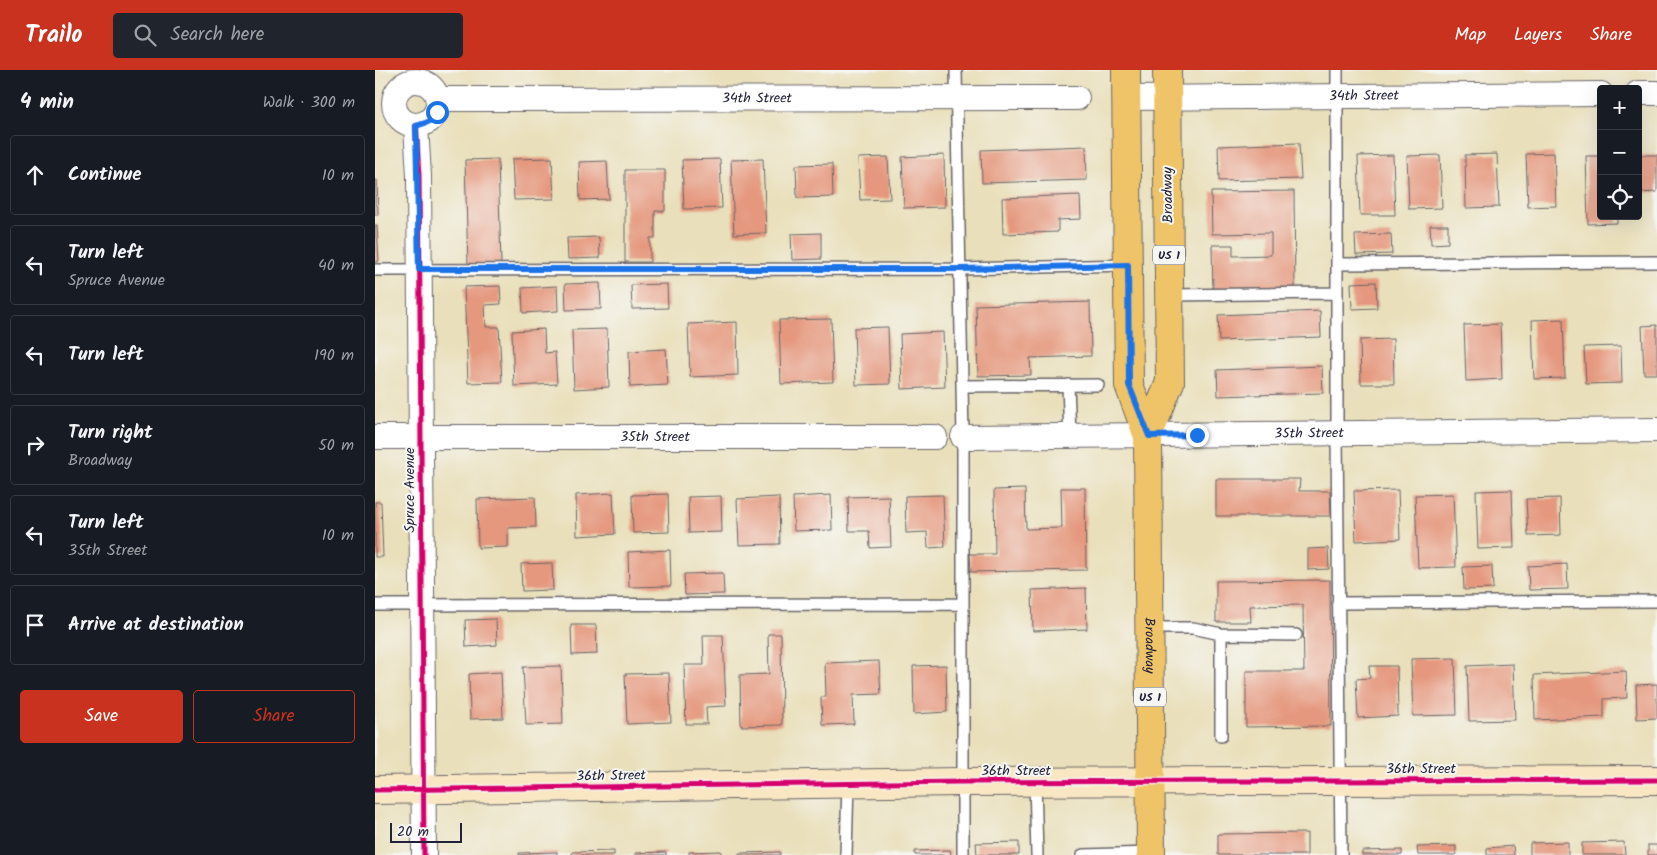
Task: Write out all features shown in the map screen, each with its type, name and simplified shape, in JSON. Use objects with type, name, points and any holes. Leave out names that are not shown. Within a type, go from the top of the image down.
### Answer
[{"type":"main road","name":"Broadway","points":[[1126,70],[1129,385],[1149,436],[1151,854]]},
{"type":"main road","name":"Broadway","points":[[1149,436],[1170,382],[1167,70]]},
{"type":"street","points":[[416,76],[430,86],[438,99],[438,106],[433,118],[416,126],[409,125],[399,117],[394,106],[385,99],[416,76]]},
{"type":"street","points":[[1642,93],[1657,93]]},
{"type":"street","name":"34th Street","points":[[1127,98],[1597,94]]},
{"type":"street","name":"34th Street","points":[[438,99],[1077,98]]},
{"type":"street","name":"Spruce Avenue","points":[[416,126],[421,437],[424,855]]},
{"type":"street","name":"35th Street","points":[[963,437],[1657,430]]},
{"type":"street","name":"35th Street","points":[[375,437],[935,437]]},
{"type":"street","name":"36th Street","points":[[375,790],[962,782],[1657,780]]},
{"type":"lane","points":[[956,70],[963,437],[963,855]]},
{"type":"lane","points":[[1337,70],[1337,434],[1341,855]]},
{"type":"lane","points":[[1337,264],[1657,262]]},
{"type":"lane","points":[[375,270],[960,269],[1128,265]]},
{"type":"lane","points":[[1169,295],[1337,293]]},
{"type":"lane","points":[[1069,385],[1070,436]]},
{"type":"lane","points":[[961,386],[1098,385]]},
{"type":"lane","points":[[1338,603],[1657,601]]},
{"type":"lane","points":[[375,605],[962,604]]},
{"type":"lane","points":[[1150,628],[1193,628],[1221,634],[1296,635]]},
{"type":"lane","points":[[1221,634],[1221,736]]},
{"type":"lane","points":[[1035,782],[1037,855]]},
{"type":"lane","points":[[846,855],[849,783]]},
{"type":"lane","points":[[1083,855],[1151,854]]},
{"type":"building","points":[[1299,143],[1301,179],[1219,181],[1218,146]]},
{"type":"building","points":[[1086,146],[1087,180],[982,183],[981,150]]},
{"type":"building","points":[[1554,153],[1556,206],[1528,207],[1526,154]]},
{"type":"building","points":[[1497,154],[1499,207],[1466,208],[1465,155]]},
{"type":"building","points":[[944,155],[945,207],[904,208],[902,157]]},
{"type":"building","points":[[1393,155],[1395,215],[1360,215],[1358,156]]},
{"type":"building","points":[[1440,155],[1442,208],[1409,209],[1407,156]]},
{"type":"building","points":[[1642,155],[1657,155],[1657,192],[1642,193]]},
{"type":"building","points":[[1586,156],[1597,156],[1597,220],[1617,220],[1617,223],[1588,224]]},
{"type":"building","points":[[888,157],[890,199],[860,200],[858,158]]},
{"type":"building","points":[[552,158],[554,199],[514,200],[512,159]]},
{"type":"building","points":[[498,159],[501,264],[468,265],[465,160]]},
{"type":"building","points":[[720,159],[722,208],[684,209],[682,160]]},
{"type":"building","points":[[763,159],[766,233],[734,234],[731,160]]},
{"type":"building","points":[[607,161],[609,199],[580,200],[579,162]]},
{"type":"building","points":[[832,164],[833,197],[797,198],[796,165]]},
{"type":"building","points":[[625,170],[665,170],[665,211],[655,211],[655,238],[650,238],[650,262],[625,262]]},
{"type":"building","points":[[375,180],[377,180],[378,215],[375,215]]},
{"type":"building","points":[[1294,191],[1295,291],[1213,292],[1212,245],[1233,245],[1233,256],[1271,255],[1271,233],[1212,234],[1211,192]]},
{"type":"building","points":[[1080,195],[1081,219],[1058,220],[1058,232],[1003,234],[1002,198]]},
{"type":"building","points":[[375,225],[377,225],[379,261],[375,262]]},
{"type":"building","points":[[1430,225],[1448,225],[1448,243],[1431,244]]},
{"type":"building","points":[[821,233],[821,259],[792,260],[791,234]]},
{"type":"building","points":[[1391,234],[1392,254],[1356,255],[1355,235]]},
{"type":"building","points":[[599,237],[600,258],[568,259],[567,238]]},
{"type":"building","points":[[1376,282],[1377,308],[1352,309],[1351,283]]},
{"type":"building","points":[[600,283],[601,309],[566,310],[565,284]]},
{"type":"building","points":[[667,284],[668,308],[632,309],[631,285]]},
{"type":"building","points":[[500,286],[501,304],[485,305],[486,327],[499,327],[502,382],[468,383],[464,287]]},
{"type":"building","points":[[557,286],[558,311],[523,313],[522,288]]},
{"type":"building","points":[[1090,302],[1091,356],[1030,358],[1031,375],[978,376],[976,305]]},
{"type":"building","points":[[1320,311],[1321,337],[1219,341],[1218,315]]},
{"type":"building","points":[[831,319],[833,382],[781,384],[779,320]]},
{"type":"building","points":[[1563,319],[1565,378],[1534,379],[1532,320]]},
{"type":"building","points":[[737,322],[738,375],[690,377],[688,324]]},
{"type":"building","points":[[1500,324],[1502,379],[1466,381],[1464,325]]},
{"type":"building","points":[[1657,325],[1657,374],[1644,374],[1642,326]]},
{"type":"building","points":[[888,327],[890,384],[856,385],[854,328]]},
{"type":"building","points":[[544,329],[545,353],[555,352],[557,384],[514,386],[512,331]]},
{"type":"building","points":[[607,329],[609,387],[574,389],[572,330]]},
{"type":"building","points":[[943,332],[945,387],[902,389],[900,334]]},
{"type":"building","points":[[1393,339],[1394,384],[1361,384],[1360,340]]},
{"type":"building","points":[[1621,346],[1622,383],[1586,384],[1584,347]]},
{"type":"building","points":[[666,349],[668,385],[630,387],[629,351]]},
{"type":"building","points":[[1322,366],[1323,393],[1218,396],[1217,370]]},
{"type":"building","points":[[1216,479],[1300,479],[1299,491],[1330,491],[1331,516],[1216,516]]},
{"type":"building","points":[[1061,488],[1085,488],[1086,570],[971,572],[970,554],[995,554],[994,490],[1025,489],[1026,529],[1062,528]]},
{"type":"building","points":[[1398,490],[1400,539],[1356,541],[1354,491]]},
{"type":"building","points":[[1512,490],[1514,548],[1478,549],[1476,491]]},
{"type":"building","points":[[613,493],[615,534],[577,536],[576,495]]},
{"type":"building","points":[[668,494],[669,532],[633,533],[632,495]]},
{"type":"building","points":[[1453,494],[1456,567],[1418,568],[1415,495]]},
{"type":"building","points":[[831,495],[832,530],[794,531],[793,497]]},
{"type":"building","points":[[943,495],[945,547],[928,548],[927,532],[906,533],[905,496]]},
{"type":"building","points":[[721,496],[722,532],[689,533],[688,497]]},
{"type":"building","points":[[889,496],[891,547],[870,548],[869,531],[849,531],[848,497]]},
{"type":"building","points":[[535,497],[536,527],[508,528],[508,547],[478,548],[477,499]]},
{"type":"building","points":[[779,497],[780,544],[739,545],[737,499]]},
{"type":"building","points":[[1560,498],[1561,535],[1528,536],[1526,499]]},
{"type":"building","points":[[375,502],[381,502],[383,557],[375,557]]},
{"type":"building","points":[[1328,548],[1329,569],[1308,570],[1308,549]]},
{"type":"building","points":[[670,550],[671,586],[629,587],[628,552]]},
{"type":"building","points":[[552,563],[553,590],[522,591],[521,564]]},
{"type":"building","points":[[1567,564],[1568,589],[1529,590],[1528,566]]},
{"type":"building","points":[[1492,566],[1493,589],[1464,590],[1463,567]]},
{"type":"building","points":[[723,573],[724,594],[685,595],[684,574]]},
{"type":"building","points":[[1330,580],[1331,726],[1246,727],[1246,671],[1304,671],[1303,605],[1250,606],[1251,622],[1216,622],[1216,581]]},
{"type":"building","points":[[1086,588],[1087,629],[1033,631],[1032,590]]},
{"type":"building","points":[[496,619],[497,645],[466,647],[465,620]]},
{"type":"building","points":[[571,625],[596,625],[597,654],[572,655]]},
{"type":"building","points":[[768,634],[781,634],[782,725],[741,726],[740,675],[769,674]]},
{"type":"building","points":[[703,635],[723,635],[726,706],[706,707],[707,724],[686,724],[684,665],[704,665]]},
{"type":"building","points":[[1455,658],[1457,715],[1413,716],[1411,659]]},
{"type":"building","points":[[879,661],[881,694],[853,695],[854,724],[822,725],[821,697],[826,697],[825,663]]},
{"type":"building","points":[[1513,664],[1515,720],[1469,721],[1467,666]]},
{"type":"building","points":[[946,665],[947,712],[914,714],[913,666]]},
{"type":"building","points":[[561,666],[563,724],[526,725],[523,667]]},
{"type":"building","points":[[1369,666],[1397,666],[1398,716],[1358,718],[1356,679],[1370,678]]},
{"type":"building","points":[[1626,671],[1627,698],[1604,699],[1604,717],[1535,720],[1534,675]]},
{"type":"building","points":[[501,672],[503,718],[470,719],[469,674]]},
{"type":"building","points":[[669,673],[671,722],[627,724],[625,674]]},
{"type":"building","points":[[1657,684],[1657,718],[1637,719],[1636,685]]},
{"type":"building","points":[[1307,833],[1307,855],[1218,855],[1218,834]]},
{"type":"building","points":[[1019,842],[1019,855],[977,855],[976,843]]},
{"type":"building","points":[[1568,842],[1568,855],[1530,855],[1530,843]]},
{"type":"building","points":[[1624,842],[1625,855],[1582,855],[1582,843]]},
{"type":"building","points":[[1648,845],[1657,845],[1657,855],[1648,855]]},
{"type":"building","points":[[1456,846],[1456,855],[1418,855],[1417,847]]},
{"type":"building","points":[[1513,846],[1514,855],[1487,855],[1487,848]]},
{"type":"building","points":[[950,850],[951,855],[915,855],[915,851]]},
{"type":"building","points":[[1402,850],[1402,855],[1362,855],[1362,851]]},
{"type":"building","points":[[614,851],[614,855],[572,855],[572,852]]},
{"type":"building","points":[[721,851],[721,855],[689,855],[689,852]]},
{"type":"building","points":[[557,852],[557,855],[519,855],[519,853]]},
{"type":"building","points":[[666,852],[666,855],[635,855],[635,853]]},
{"type":"building","points":[[780,852],[780,855],[739,855],[739,853]]},
{"type":"cycle path","points":[[416,126],[419,176],[424,855]]},
{"type":"cycle path","points":[[375,790],[962,782],[1657,780]]},
{"type":"route","points":[[437,112],[428,122],[416,126],[419,176],[419,269],[960,269],[1128,265],[1129,385],[1149,436],[1197,435]]}]
